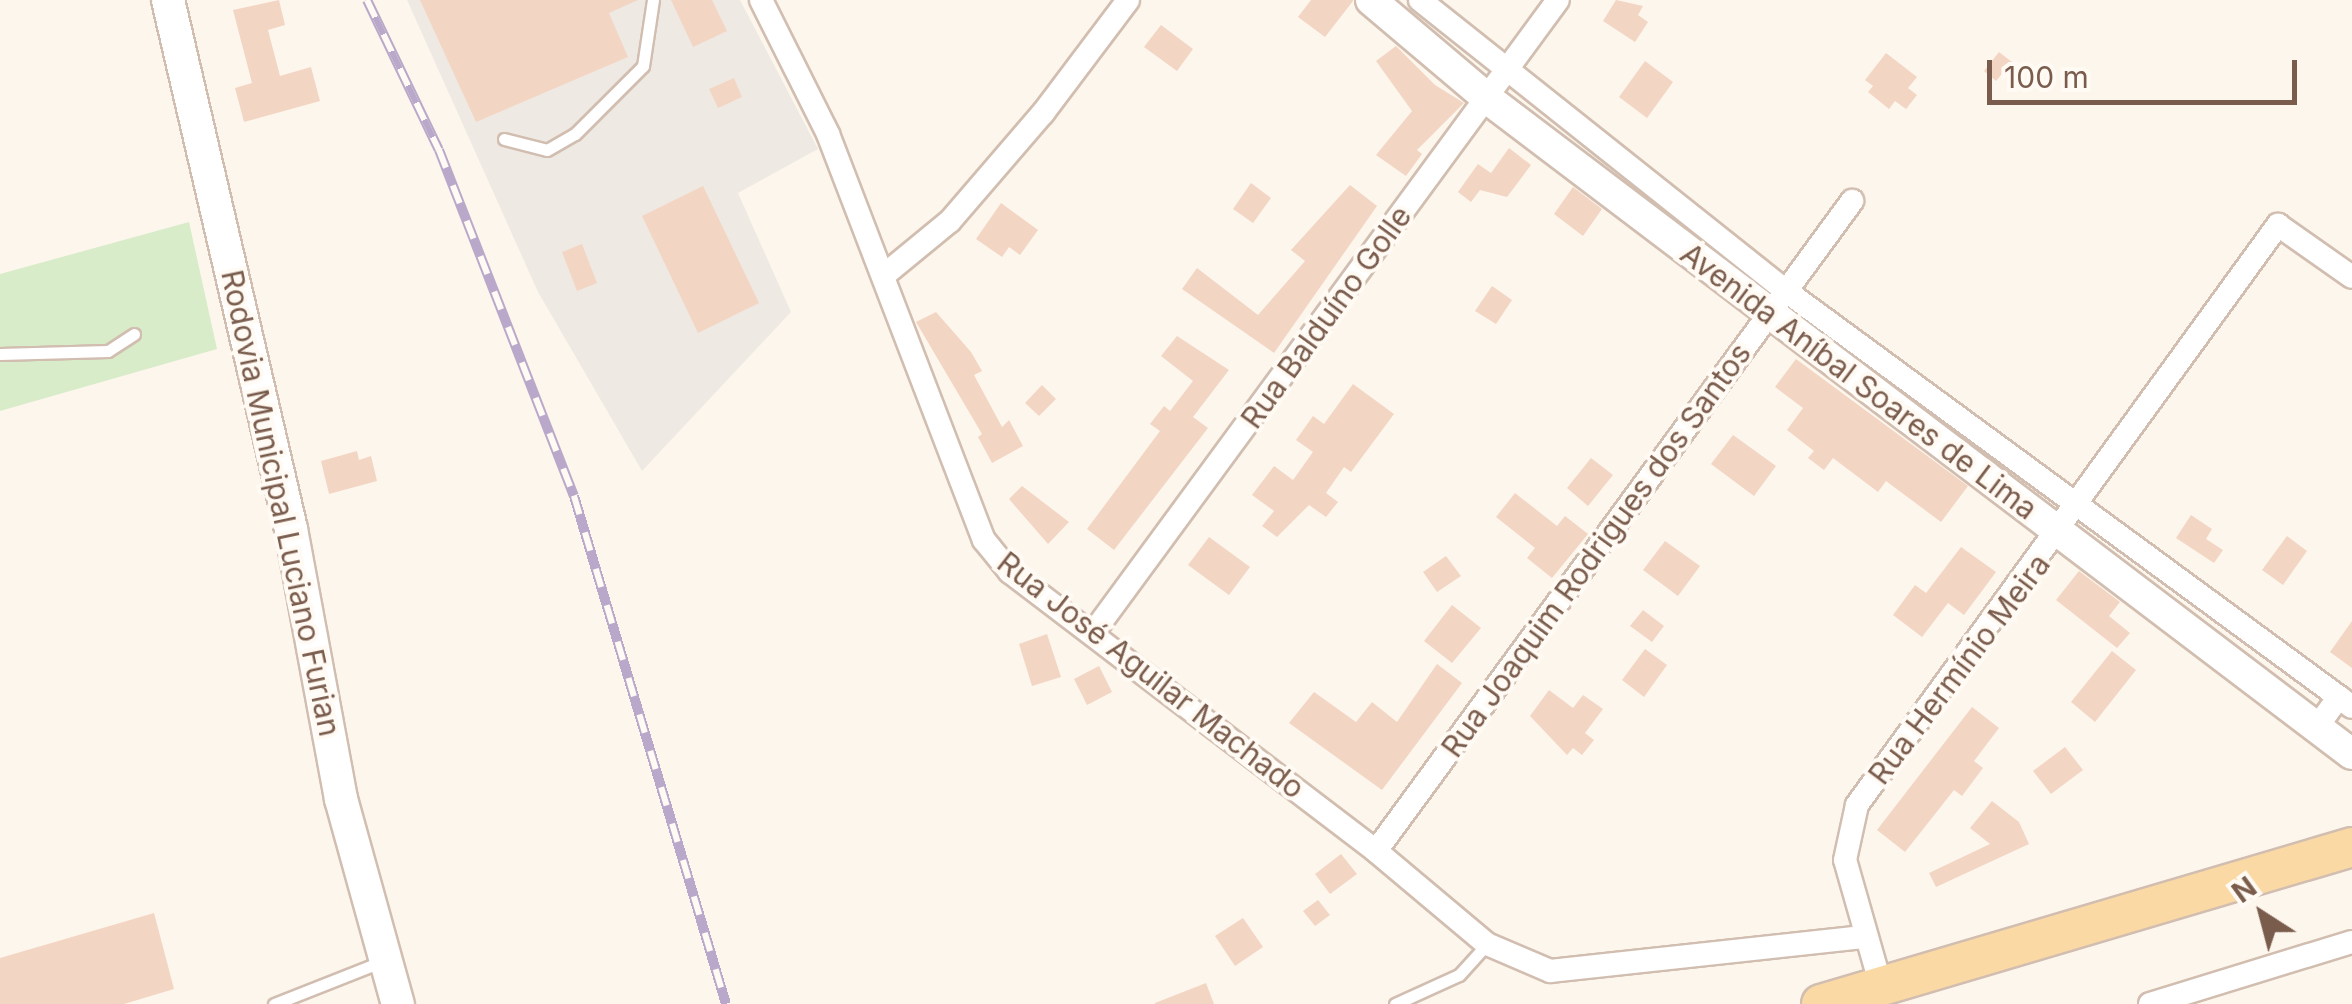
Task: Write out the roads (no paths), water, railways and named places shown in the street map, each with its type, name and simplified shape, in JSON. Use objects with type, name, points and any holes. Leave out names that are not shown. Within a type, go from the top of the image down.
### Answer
[{"type":"main road","name":"Rodovia Municipal Luciano Furian","points":[[168,0],[287,510],[341,798],[398,1004]]},
{"type":"main road","points":[[1821,1004],[1878,995],[2352,847]]},
{"type":"street","name":"Rua José Aguilar Machado","points":[[762,0],[828,134],[984,540],[1010,572],[1376,851],[1487,944],[1550,971],[1864,937]]},
{"type":"street","points":[[883,276],[950,221],[1043,113],[1128,0]]},
{"type":"street","name":"Avenida Aníbal Soares de Lima","points":[[1370,0],[1488,98],[1778,302],[2076,504],[2345,702]]},
{"type":"street","name":"Avenida Aníbal Soares de Lima","points":[[1420,0],[2059,534],[2352,754]]},
{"type":"street","name":"Rua Balduíno Golle","points":[[1093,634],[1509,73],[1558,0]]},
{"type":"street","name":"Rua Joaquim Rodrigues dos Santos","points":[[1376,851],[1852,201]]},
{"type":"street","name":"Rua Hermínio Meira","points":[[1878,995],[1845,860],[1857,805],[2059,534],[2076,504],[2278,225],[2352,277]]},
{"type":"street","points":[[2317,727],[2345,702]]},
{"type":"street","points":[[2150,1004],[2352,942]]},
{"type":"lane","points":[[504,139],[547,150],[576,134],[644,66],[652,0]]},
{"type":"lane","points":[[0,354],[108,351],[134,334]]},
{"type":"lane","points":[[1395,1004],[1460,975],[1487,944]]},
{"type":"lane","points":[[274,1004],[383,961]]},
{"type":"railway","points":[[367,0],[439,150],[574,496],[726,1004]]}]
